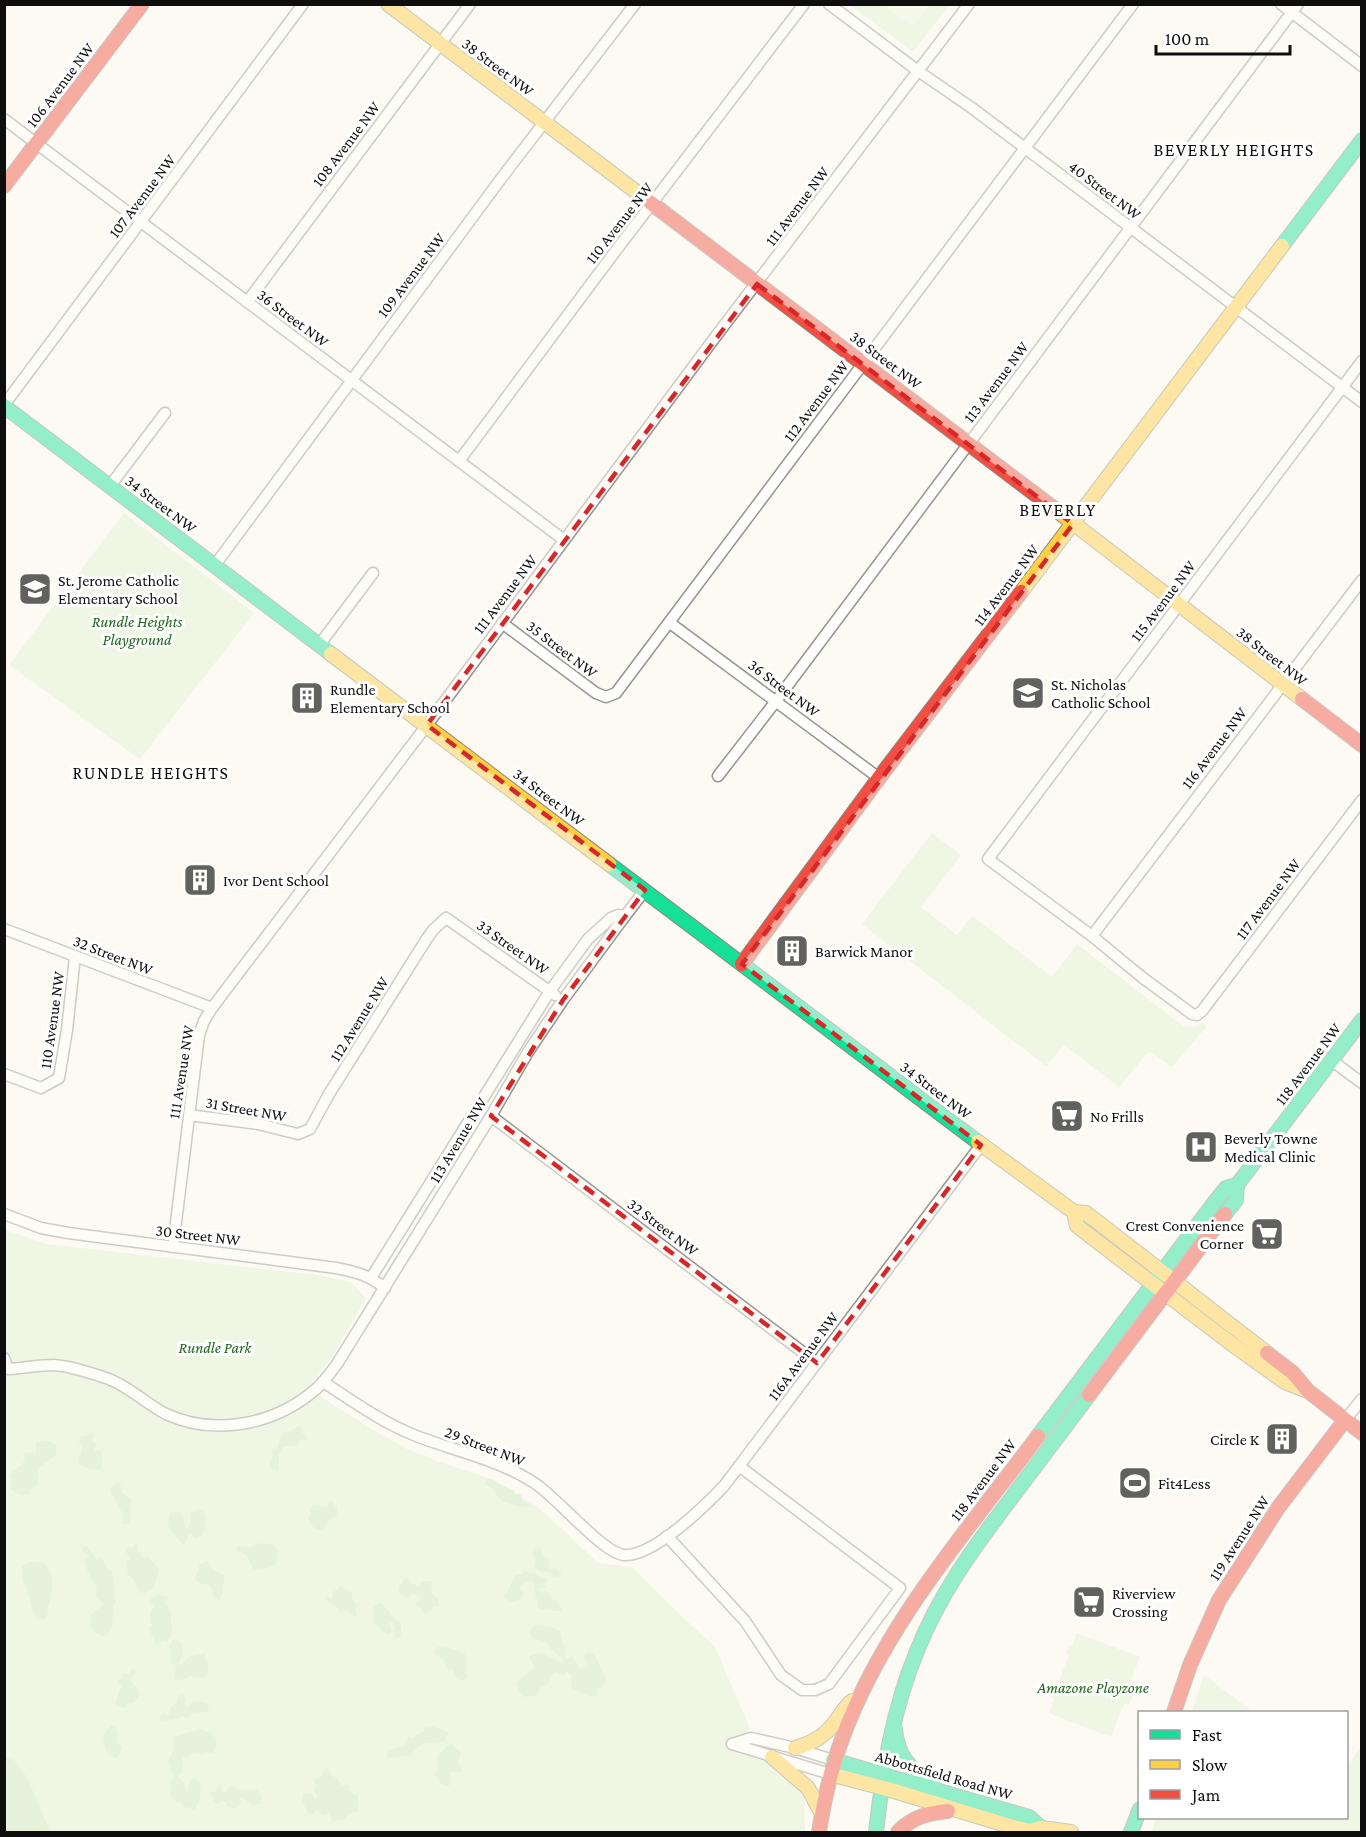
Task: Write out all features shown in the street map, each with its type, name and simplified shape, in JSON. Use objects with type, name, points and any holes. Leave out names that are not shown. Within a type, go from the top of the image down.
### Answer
[{"type":"street","name":"106 Avenue NW","points":[[4,186],[142,4]]},
{"type":"street","name":"107 Avenue NW","points":[[4,405],[303,4]]},
{"type":"street","name":"38 Street NW","points":[[388,4],[1362,745]]},
{"type":"street","name":"108 Avenue NW","points":[[247,302],[470,4]]},
{"type":"street","name":"109 Avenue NW","points":[[215,565],[635,4]]},
{"type":"street","name":"110 Avenue NW","points":[[459,461],[804,4]]},
{"type":"street","name":"40 Street NW","points":[[829,4],[918,71],[972,108],[1362,402]]},
{"type":"street","name":"111 Avenue NW","points":[[173,1246],[199,1035],[212,1008],[969,4]]},
{"type":"street","name":"112 Avenue NW","points":[[606,697],[616,693],[670,623],[1134,4]]},
{"type":"street","points":[[1281,4],[1295,9],[1362,66]]},
{"type":"street","name":"113 Avenue NW","points":[[718,776],[1295,9]]},
{"type":"street","name":"36 Street NW","points":[[4,119],[564,540]]},
{"type":"street","name":"114 Avenue NW","points":[[742,964],[879,778],[1362,140]]},
{"type":"street","name":"115 Avenue NW","points":[[1092,936],[988,859],[1362,362]]},
{"type":"street","name":"34 Street NW","points":[[4,405],[981,1144],[1074,1212],[1086,1213],[1163,1271],[1293,1373],[1308,1391],[1362,1433]]},
{"type":"street","points":[[110,486],[165,413]]},
{"type":"street","points":[[320,644],[374,573]]},
{"type":"street","name":"116 Avenue NW","points":[[1092,936],[1362,580]]},
{"type":"street","name":"35 Street NW","points":[[502,623],[596,693],[606,697]]},
{"type":"street","name":"36 Street NW","points":[[670,623],[879,778]]},
{"type":"street","name":"117 Avenue NW","points":[[1092,936],[1143,978],[1192,1014],[1197,1015],[1362,800]]},
{"type":"street","name":"113 Avenue NW","points":[[4,1358],[8,1369],[54,1365],[85,1371],[106,1378],[166,1413],[189,1422],[213,1426],[241,1424],[269,1417],[294,1405],[323,1382],[337,1365],[528,1052],[563,1000],[645,890]]},
{"type":"street","name":"113 Avenue NW","points":[[371,1278],[550,991],[588,939],[611,918],[618,915],[625,916]]},
{"type":"street","name":"112 Avenue NW","points":[[298,1134],[310,1129],[329,1094],[426,940],[433,930],[447,918]]},
{"type":"street","name":"33 Street NW","points":[[447,918],[563,1000]]},
{"type":"street","name":"32 Street NW","points":[[4,929],[212,1008]]},
{"type":"street","name":"110 Avenue NW","points":[[4,1074],[41,1088],[59,1078],[75,956]]},
{"type":"street","name":"118 Avenue NW","points":[[876,1833],[881,1781],[894,1716],[917,1648],[967,1557],[1236,1200],[1238,1185],[1362,1020]]},
{"type":"street","points":[[1331,1060],[1362,1083]]},
{"type":"street","name":"31 Street NW","points":[[189,1115],[258,1124],[298,1134]]},
{"type":"street","name":"32 Street NW","points":[[491,1116],[817,1363]]},
{"type":"street","name":"116A Avenue NW","points":[[623,1556],[641,1552],[667,1536],[702,1509],[724,1486],[981,1144]]},
{"type":"street","name":"118 Avenue NW","points":[[819,1833],[832,1767],[860,1696],[881,1653],[918,1595],[1226,1188],[1238,1185]]},
{"type":"street","name":"34 Street NW","points":[[1074,1212],[1077,1226],[1285,1382],[1308,1391]]},
{"type":"street","name":"30 Street NW","points":[[4,1214],[41,1228],[68,1233],[336,1268],[359,1273],[385,1288]]},
{"type":"street","name":"29 Street NW","points":[[323,1382],[396,1427],[489,1460],[533,1482],[606,1546],[623,1556]]},
{"type":"street","name":"119 Avenue NW","points":[[1175,1711],[1190,1665],[1219,1600],[1278,1508],[1362,1399]]},
{"type":"street","points":[[667,1536],[745,1621],[781,1675],[802,1690],[815,1690],[828,1684],[900,1588],[739,1466]]},
{"type":"street","points":[[795,1748],[812,1744],[824,1737],[849,1703],[860,1696]]},
{"type":"street","points":[[894,1716],[895,1743],[901,1758],[940,1791]]},
{"type":"street","points":[[752,1738],[795,1748],[832,1767],[772,1757],[732,1744],[752,1738]]},
{"type":"street","points":[[772,1757],[808,1788],[822,1814]]},
{"type":"street","name":"Abbottsfield Road NW","points":[[832,1767],[881,1781],[957,1810],[1029,1831],[1041,1828],[1071,1833]]},
{"type":"street","name":"Abbottsfield Road NW","points":[[881,1781],[940,1791],[1029,1817],[1041,1828]]},
{"type":"street","points":[[898,1833],[910,1820],[918,1816],[957,1810]]},
{"type":"street","points":[[1131,1833],[1138,1814]]},
{"type":"highlighted area","points":[[757,284],[1073,524],[742,964],[981,1145],[817,1363],[491,1116],[563,1000],[645,890],[427,725]]},
{"type":"green space","points":[[850,5],[949,5],[913,52]]},
{"type":"green space","points":[[883,5],[930,5],[913,27]]},
{"type":"green space","name":"Rundle Heights Playground","points":[[124,513],[254,613],[140,759],[9,665]]},
{"type":"green space","points":[[932,833],[961,855],[921,907],[957,935],[972,916],[1052,977],[1077,944],[1183,1026],[1195,1027],[1202,1022],[1207,1026],[1172,1067],[1149,1051],[1119,1087],[1064,1045],[1046,1066],[862,924]]},
{"type":"green space","name":"Rundle Park","points":[[5,1230],[46,1244],[325,1276],[352,1283],[366,1298],[331,1358],[310,1385],[318,1395],[407,1449],[486,1477],[538,1507],[598,1563],[632,1567],[715,1647],[749,1726],[751,1747],[804,1790],[805,1832],[5,1832]]},
{"type":"green space","points":[[299,1426],[308,1439],[300,1440],[298,1445],[283,1447],[279,1453],[279,1470],[276,1471],[269,1466],[273,1455],[272,1450],[277,1449],[284,1432]]},
{"type":"green space","points":[[90,1432],[94,1434],[92,1440],[96,1443],[94,1451],[102,1452],[102,1469],[89,1469],[78,1462],[83,1446],[79,1443],[81,1436],[87,1436]]},
{"type":"green space","points":[[38,1441],[48,1441],[57,1446],[55,1456],[38,1468],[37,1486],[33,1487],[30,1494],[19,1494],[10,1488],[12,1479],[9,1478],[12,1470],[17,1470],[17,1467],[22,1465],[25,1459],[24,1454],[36,1453]]},
{"type":"green space","points":[[487,1479],[514,1491],[516,1495],[519,1493],[522,1500],[531,1506],[522,1508],[505,1502],[499,1498],[495,1489],[485,1484]]},
{"type":"green space","points":[[117,1482],[120,1483],[122,1493],[131,1499],[131,1521],[128,1524],[124,1524],[121,1511],[110,1490]]},
{"type":"green space","points":[[330,1502],[337,1508],[337,1515],[328,1521],[323,1530],[315,1528],[308,1518],[311,1514],[309,1511],[311,1507],[315,1505],[326,1507]]},
{"type":"green space","points":[[197,1509],[203,1510],[205,1517],[202,1536],[195,1539],[190,1534],[185,1544],[182,1544],[168,1526],[169,1513],[180,1512],[188,1529],[191,1521],[190,1514]]},
{"type":"green space","points":[[263,1543],[274,1545],[278,1550],[276,1563],[268,1568],[254,1570],[246,1555],[236,1550],[237,1546],[249,1547]]},
{"type":"green space","points":[[136,1544],[138,1552],[142,1553],[141,1557],[148,1557],[159,1569],[152,1589],[140,1593],[128,1574],[126,1561],[130,1559],[125,1549],[132,1548]]},
{"type":"green space","points":[[86,1546],[96,1560],[102,1557],[106,1567],[112,1571],[115,1593],[113,1597],[116,1601],[112,1628],[106,1636],[95,1632],[90,1622],[92,1614],[104,1604],[96,1597],[97,1587],[84,1561],[89,1555],[82,1552],[82,1548]]},
{"type":"green space","points":[[539,1547],[543,1555],[549,1559],[550,1569],[556,1568],[562,1574],[553,1577],[550,1572],[542,1572],[534,1568],[536,1558],[532,1554],[533,1549]]},
{"type":"green space","points":[[207,1561],[214,1570],[224,1575],[223,1592],[219,1600],[213,1597],[212,1589],[208,1584],[201,1584],[195,1579],[200,1564]]},
{"type":"green space","points":[[29,1562],[43,1562],[52,1577],[46,1619],[37,1620],[27,1587],[22,1581],[22,1566]]},
{"type":"green space","points":[[525,1571],[534,1572],[546,1578],[547,1582],[544,1584],[546,1587],[538,1589],[543,1593],[545,1591],[549,1593],[552,1599],[558,1601],[562,1611],[549,1608],[540,1610],[537,1606],[539,1601],[536,1598],[534,1583],[531,1581],[520,1587],[523,1598],[515,1602],[508,1602],[504,1596],[514,1577]]},
{"type":"green space","points":[[405,1578],[419,1586],[422,1581],[430,1581],[432,1583],[431,1594],[438,1598],[439,1606],[434,1607],[428,1614],[424,1614],[416,1604],[420,1596],[412,1594],[406,1598],[399,1594],[399,1588]]},
{"type":"green space","points":[[341,1586],[351,1592],[357,1605],[356,1617],[347,1611],[340,1613],[338,1608],[324,1599],[327,1596],[333,1599],[332,1593]]},
{"type":"green space","points":[[157,1595],[167,1596],[168,1600],[165,1602],[171,1613],[173,1626],[166,1642],[164,1639],[158,1644],[155,1643],[149,1627],[153,1625],[150,1622],[150,1613],[154,1605],[149,1602]]},
{"type":"green space","points":[[381,1603],[401,1624],[401,1635],[398,1638],[395,1638],[393,1634],[395,1628],[391,1622],[389,1623],[392,1631],[388,1634],[374,1623],[373,1608]]},
{"type":"green space","points":[[536,1625],[560,1631],[566,1659],[572,1656],[580,1669],[588,1667],[584,1656],[587,1653],[594,1654],[606,1678],[603,1687],[597,1689],[597,1696],[592,1697],[571,1688],[572,1676],[568,1672],[564,1675],[555,1672],[549,1683],[540,1688],[538,1695],[524,1697],[518,1691],[516,1683],[535,1667],[529,1657],[541,1654],[563,1663],[562,1658],[551,1649],[547,1642],[533,1639],[530,1633]]},
{"type":"green space","name":"Amazone Playzone","points":[[1077,1633],[1140,1657],[1128,1687],[1135,1690],[1129,1705],[1124,1703],[1111,1737],[1049,1713],[1054,1698],[1050,1696],[1053,1687],[1056,1688],[1069,1655],[1066,1653],[1069,1645],[1072,1646]]},
{"type":"green space","points":[[176,1639],[183,1644],[183,1653],[178,1665],[190,1656],[207,1653],[205,1659],[208,1669],[204,1678],[189,1676],[182,1680],[174,1679],[176,1668],[174,1664],[169,1663],[171,1656],[169,1645]]},
{"type":"green space","points":[[447,1647],[465,1654],[468,1678],[461,1681],[454,1676],[454,1670],[447,1669],[443,1659],[434,1654],[434,1649]]},
{"type":"green space","points":[[132,1669],[136,1673],[130,1680],[139,1690],[140,1695],[133,1703],[127,1703],[127,1708],[115,1706],[122,1687],[118,1681],[123,1678],[122,1675],[129,1674]]},
{"type":"green space","points":[[1204,1675],[1252,1711],[1192,1711]]},
{"type":"green space","points":[[181,1694],[186,1698],[187,1708],[194,1701],[207,1703],[209,1711],[193,1713],[188,1719],[182,1716],[160,1721],[163,1713],[169,1715],[170,1708]]},
{"type":"green space","points":[[111,1725],[116,1728],[117,1742],[122,1747],[116,1758],[109,1755],[103,1739]]},
{"type":"green space","points":[[432,1726],[448,1732],[445,1741],[422,1744],[411,1756],[391,1758],[386,1756],[388,1753],[386,1750],[403,1747],[408,1738],[413,1739],[424,1731],[424,1727]]},
{"type":"green space","points":[[200,1729],[212,1733],[216,1739],[216,1748],[213,1753],[204,1752],[203,1755],[190,1753],[187,1758],[182,1758],[183,1771],[178,1778],[184,1782],[187,1794],[188,1785],[191,1782],[195,1779],[200,1783],[199,1800],[195,1809],[192,1810],[190,1806],[187,1809],[174,1800],[169,1791],[174,1777],[168,1762],[173,1750],[173,1737]]},
{"type":"green space","points":[[451,1744],[461,1753],[458,1762],[462,1771],[449,1773],[452,1782],[448,1786],[441,1784],[435,1774],[438,1755]]},
{"type":"green space","points":[[1361,1747],[1361,1832],[1152,1831],[1156,1819],[1348,1819],[1348,1765]]},
{"type":"green space","points":[[4,1758],[14,1760],[28,1779],[50,1832],[5,1832]]},
{"type":"green space","points":[[327,1768],[330,1770],[330,1775],[337,1778],[341,1785],[347,1785],[354,1795],[358,1796],[358,1812],[350,1813],[340,1821],[333,1822],[329,1813],[323,1815],[317,1810],[313,1814],[308,1813],[302,1800],[303,1794],[311,1792],[314,1798],[318,1799],[314,1779],[321,1777],[323,1770]]},
{"type":"green space","points":[[221,1784],[222,1793],[227,1792],[231,1785],[238,1790],[257,1790],[261,1796],[261,1803],[253,1805],[241,1797],[240,1804],[232,1808],[227,1807],[227,1803],[222,1800],[218,1804],[213,1802],[210,1794],[216,1791],[218,1785]]},
{"type":"traffic: fast","points":[[1282,246],[1362,140]]},
{"type":"traffic: fast","points":[[4,406],[331,654]]},
{"type":"traffic: fast","points":[[609,864],[978,1142]]},
{"type":"traffic: fast","points":[[1225,1214],[1236,1200],[1237,1185],[1362,1020]]},
{"type":"traffic: fast","points":[[1038,1436],[1214,1203],[1226,1188],[1237,1185]]},
{"type":"traffic: fast","points":[[876,1832],[895,1717],[926,1630],[947,1591],[971,1554],[1089,1395]]},
{"type":"traffic: fast","points":[[895,1729],[903,1757],[935,1788]]},
{"type":"traffic: fast","points":[[833,1760],[1029,1817],[1041,1828]]},
{"type":"traffic: fast","points":[[1131,1832],[1138,1814]]},
{"type":"traffic: slow","points":[[388,4],[651,203]]},
{"type":"traffic: slow","points":[[1021,592],[1282,246]]},
{"type":"traffic: slow","points":[[1052,507],[1302,699]]},
{"type":"traffic: slow","points":[[331,654],[609,864]]},
{"type":"traffic: slow","points":[[978,1142],[1074,1212],[1086,1213],[1267,1353]]},
{"type":"traffic: slow","points":[[1074,1212],[1077,1226],[1233,1345],[1285,1382],[1305,1390]]},
{"type":"traffic: slow","points":[[795,1748],[823,1735],[852,1701]]},
{"type":"traffic: slow","points":[[772,1757],[808,1788],[822,1814]]},
{"type":"traffic: slow","points":[[830,1774],[1013,1827],[1030,1831],[1041,1828],[1071,1832]]},
{"type":"traffic: jam","points":[[4,186],[142,4]]},
{"type":"traffic: jam","points":[[651,203],[1052,507]]},
{"type":"traffic: jam","points":[[742,964],[879,778],[1021,592]]},
{"type":"traffic: jam","points":[[1302,699],[1362,745]]},
{"type":"traffic: jam","points":[[1089,1395],[1225,1214]]},
{"type":"traffic: jam","points":[[1267,1353],[1293,1373],[1308,1391],[1362,1433]]},
{"type":"traffic: jam","points":[[1174,1711],[1190,1665],[1219,1600],[1278,1508],[1345,1420]]},
{"type":"traffic: jam","points":[[819,1832],[828,1785],[842,1739],[859,1697],[880,1657],[929,1581],[1038,1436]]},
{"type":"traffic: jam","points":[[898,1832],[921,1817],[948,1811]]},
{"type":"place","name":"St. Jerome Catholic Elementary School","points":[[35,589]]},
{"type":"place","name":"St. Nicholas Catholic School","points":[[1028,693]]},
{"type":"place","name":"Rundle Elementary School","points":[[307,698]]},
{"type":"place","name":"Ivor Dent School","points":[[200,880]]},
{"type":"place","name":"Barwick Manor","points":[[792,951]]},
{"type":"place","name":"No Frills","points":[[1067,1116]]},
{"type":"place","name":"Beverly Towne Medical Clinic","points":[[1201,1147]]},
{"type":"place","name":"Crest Convenience Corner","points":[[1267,1234]]},
{"type":"place","name":"Circle K","points":[[1282,1439]]},
{"type":"place","name":"Fit4Less","points":[[1135,1483]]},
{"type":"place","name":"Riverview Crossing","points":[[1089,1602]]},
{"type":"district","name":"BEVERLY HEIGHTS","points":[[1234,150]]},
{"type":"district","name":"BEVERLY","points":[[1058,510]]},
{"type":"district","name":"RUNDLE HEIGHTS","points":[[151,773]]}]
